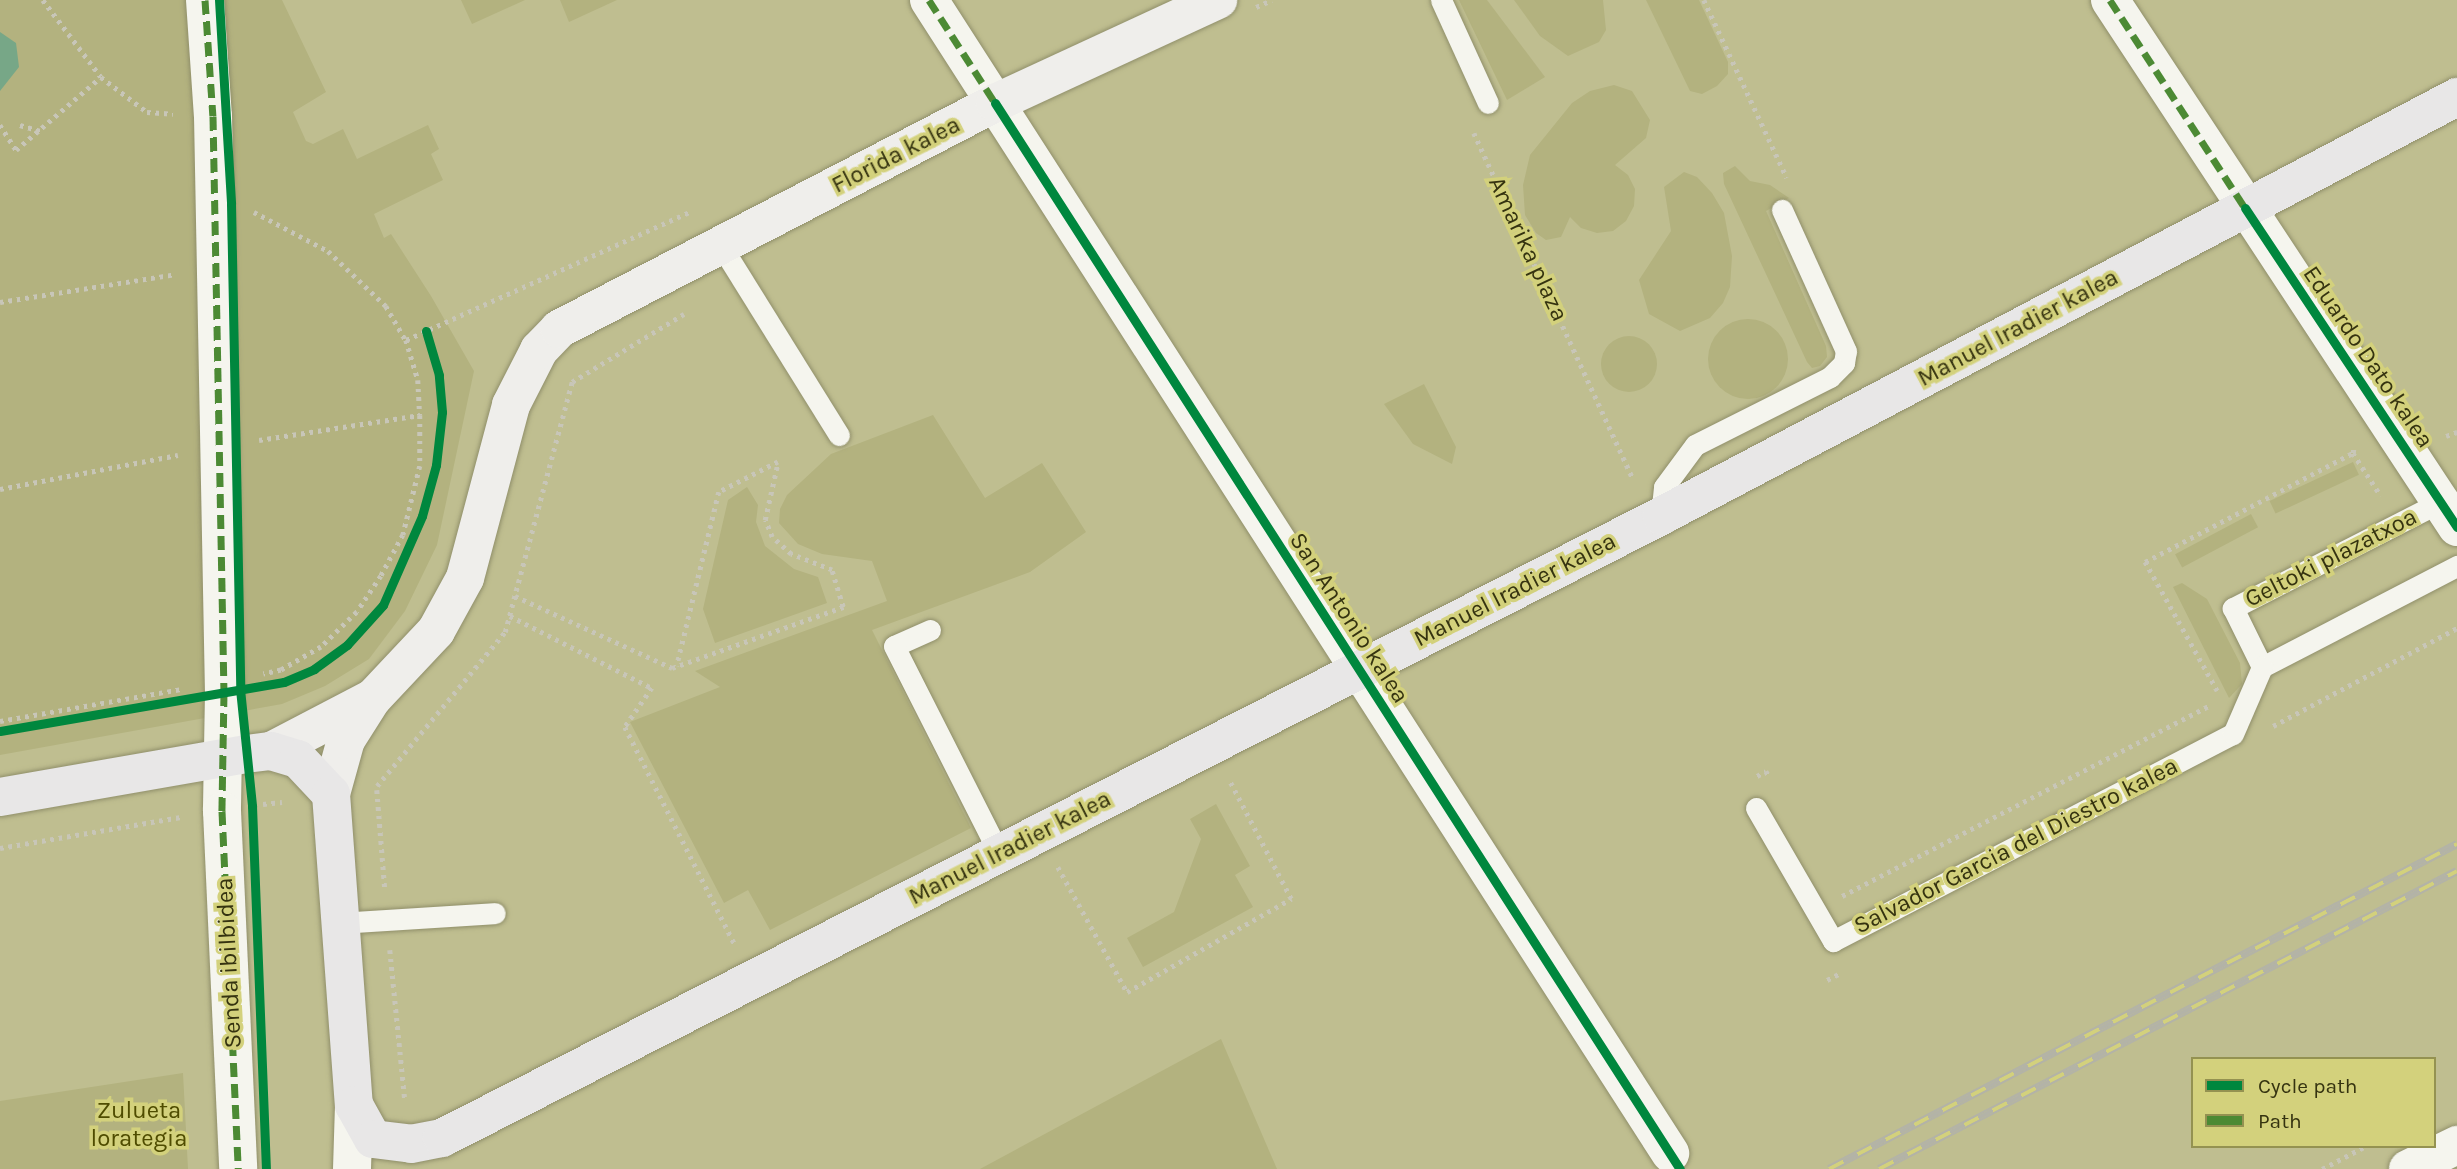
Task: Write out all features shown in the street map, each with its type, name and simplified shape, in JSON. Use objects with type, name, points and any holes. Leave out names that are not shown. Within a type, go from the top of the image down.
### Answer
[{"type":"main road","name":"Florida kalea","points":[[373,698],[436,631],[452,603],[478,536],[510,405],[539,350],[579,317],[720,244],[995,103],[1218,0]]},
{"type":"main road","name":"Manuel Iradier kalea","points":[[354,1105],[373,1139],[411,1144],[442,1138],[1661,516],[2457,97]]},
{"type":"main road","points":[[0,797],[271,751],[373,698]]},
{"type":"main road","points":[[354,1105],[337,923],[331,794],[346,740],[373,698]]},
{"type":"main road","points":[[271,751],[298,759],[331,794]]},
{"type":"street","name":"Senda ibilbidea","points":[[205,0],[213,116],[224,758],[222,811],[238,1169]]},
{"type":"street","name":"San Antonio kalea","points":[[929,0],[1670,1153]]},
{"type":"street","name":"Eduardo Dato kalea","points":[[2110,0],[2245,208],[2452,508]]},
{"type":"street","points":[[352,1169],[354,1105]]},
{"type":"street","points":[[2409,1169],[2457,1145]]},
{"type":"lane","points":[[1441,0],[1488,103]]},
{"type":"lane","points":[[1661,516],[1664,487],[1695,445],[1830,377],[1844,363],[1846,351],[1782,211]]},
{"type":"lane","points":[[720,244],[839,435]]},
{"type":"lane","name":"Geltoki plazatxoa","points":[[2262,667],[2233,608],[2452,508]]},
{"type":"lane","points":[[2262,667],[2457,566]]},
{"type":"lane","points":[[930,631],[894,646],[999,853]]},
{"type":"lane","name":"Salvador Garcia del Diestro kalea","points":[[1756,808],[1833,941],[2233,734],[2262,667]]},
{"type":"lane","points":[[337,923],[495,913]]},
{"type":"path","points":[[43,0],[101,77],[147,112],[213,116]]},
{"type":"path","points":[[0,125],[16,150],[101,77]]},
{"type":"path","points":[[20,125],[41,131]]},
{"type":"path","points":[[214,206],[231,204],[279,222],[328,251],[386,306],[406,340],[418,380],[420,415]]},
{"type":"path","points":[[0,302],[215,267]]},
{"type":"path","points":[[0,848],[377,787],[505,632],[572,382],[742,279]]},
{"type":"path","points":[[2440,426],[2448,438],[2457,432]]},
{"type":"path","points":[[1832,901],[2222,699],[2145,562],[2353,453],[2354,441]]},
{"type":"path","points":[[515,596],[672,668],[843,607],[832,570],[791,554],[772,537],[765,520],[778,462],[719,492],[677,666]]},
{"type":"path","points":[[510,616],[652,688],[625,727],[738,952]]},
{"type":"path","points":[[1745,782],[1766,771],[1772,782]]},
{"type":"path","points":[[1057,867],[1127,992],[1291,899],[1227,778]]},
{"type":"path","points":[[377,787],[401,1098],[416,1105]]},
{"type":"path","points":[[2322,1169],[2361,1148]]},
{"type":"green space","points":[[0,0],[282,0],[326,92],[293,112],[306,141],[313,144],[343,129],[357,159],[428,125],[439,149],[431,154],[443,180],[374,214],[384,238],[391,234],[474,371],[437,545],[405,611],[369,659],[325,686],[282,704],[0,755]]},
{"type":"green space","points":[[461,0],[525,0],[472,24]]},
{"type":"green space","points":[[560,0],[617,0],[569,22]]},
{"type":"green space","points":[[1459,0],[1487,0],[1545,77],[1507,100]]},
{"type":"green space","points":[[1514,0],[1603,0],[1606,30],[1599,42],[1568,56],[1540,36]]},
{"type":"green space","points":[[1646,0],[1699,0],[1728,62],[1728,74],[1717,86],[1702,94],[1690,91]]},
{"type":"green space","points":[[1614,85],[1632,91],[1650,120],[1646,138],[1615,165],[1628,175],[1635,189],[1634,206],[1626,221],[1613,231],[1597,233],[1581,228],[1570,217],[1561,237],[1546,240],[1536,233],[1525,215],[1523,185],[1530,155],[1572,103],[1590,91]]},
{"type":"green space","points":[[1735,166],[1750,181],[1770,185],[1789,198],[1766,211],[1826,346],[1827,357],[1820,366],[1812,368],[1807,362],[1724,184],[1723,173]]},
{"type":"green space","points":[[1684,172],[1697,177],[1712,193],[1724,213],[1732,256],[1730,287],[1723,303],[1710,318],[1680,331],[1649,314],[1639,280],[1671,231],[1664,187]]},
{"type":"green space","points":[[1740,319],[1756,319],[1777,330],[1788,351],[1788,367],[1777,388],[1756,399],[1740,399],[1726,393],[1714,381],[1708,367],[1708,351],[1714,337],[1726,325]]},
{"type":"green space","points":[[1623,336],[1635,336],[1645,340],[1653,348],[1657,364],[1653,380],[1645,388],[1635,392],[1623,392],[1613,388],[1605,380],[1601,370],[1601,358],[1605,348],[1613,340]]},
{"type":"green space","points":[[1424,384],[1456,447],[1452,464],[1413,444],[1384,404]]},
{"type":"green space","points":[[933,415],[985,498],[1042,463],[1086,532],[1030,572],[872,630],[971,828],[770,930],[748,890],[724,903],[630,722],[720,687],[695,671],[887,601],[872,561],[822,554],[798,544],[779,523],[780,509],[787,495],[831,454]]},
{"type":"green space","points":[[2353,462],[2359,475],[2276,514],[2270,501]]},
{"type":"green space","points":[[747,487],[758,505],[756,522],[765,546],[794,569],[818,577],[827,603],[715,643],[703,609],[728,500]]},
{"type":"green space","points":[[2251,514],[2258,527],[2182,568],[2175,554]]},
{"type":"green space","points":[[2182,583],[2207,599],[2240,663],[2242,684],[2229,698],[2173,587]]},
{"type":"green space","points":[[1216,804],[1250,866],[1235,875],[1253,907],[1143,967],[1127,938],[1174,912],[1201,839],[1190,819]]},
{"type":"green space","points":[[1221,1039],[1277,1169],[980,1169]]},
{"type":"green space","name":"Zulueta lorategia","points":[[183,1073],[188,1169],[0,1169],[0,1101]]},
{"type":"shaded area","points":[[0,32],[16,43],[19,67],[0,91]]},
{"type":"railway","points":[[1829,1169],[2457,844]]},
{"type":"railway","points":[[1879,1169],[2457,871]]},
{"type":"marked path","points":[[205,0],[213,116],[224,692],[222,811],[238,1169]]},
{"type":"marked path","points":[[929,0],[995,103]]},
{"type":"marked path","points":[[2110,0],[2245,208]]},
{"type":"cycle path","points":[[219,0],[231,204],[240,689],[252,806],[266,1169]]},
{"type":"cycle path","points":[[995,103],[1680,1169]]},
{"type":"cycle path","points":[[2245,208],[2457,527]]},
{"type":"cycle path","points":[[0,731],[284,682],[314,669],[347,645],[383,605],[422,516],[436,465],[442,412],[439,375],[426,331]]}]
